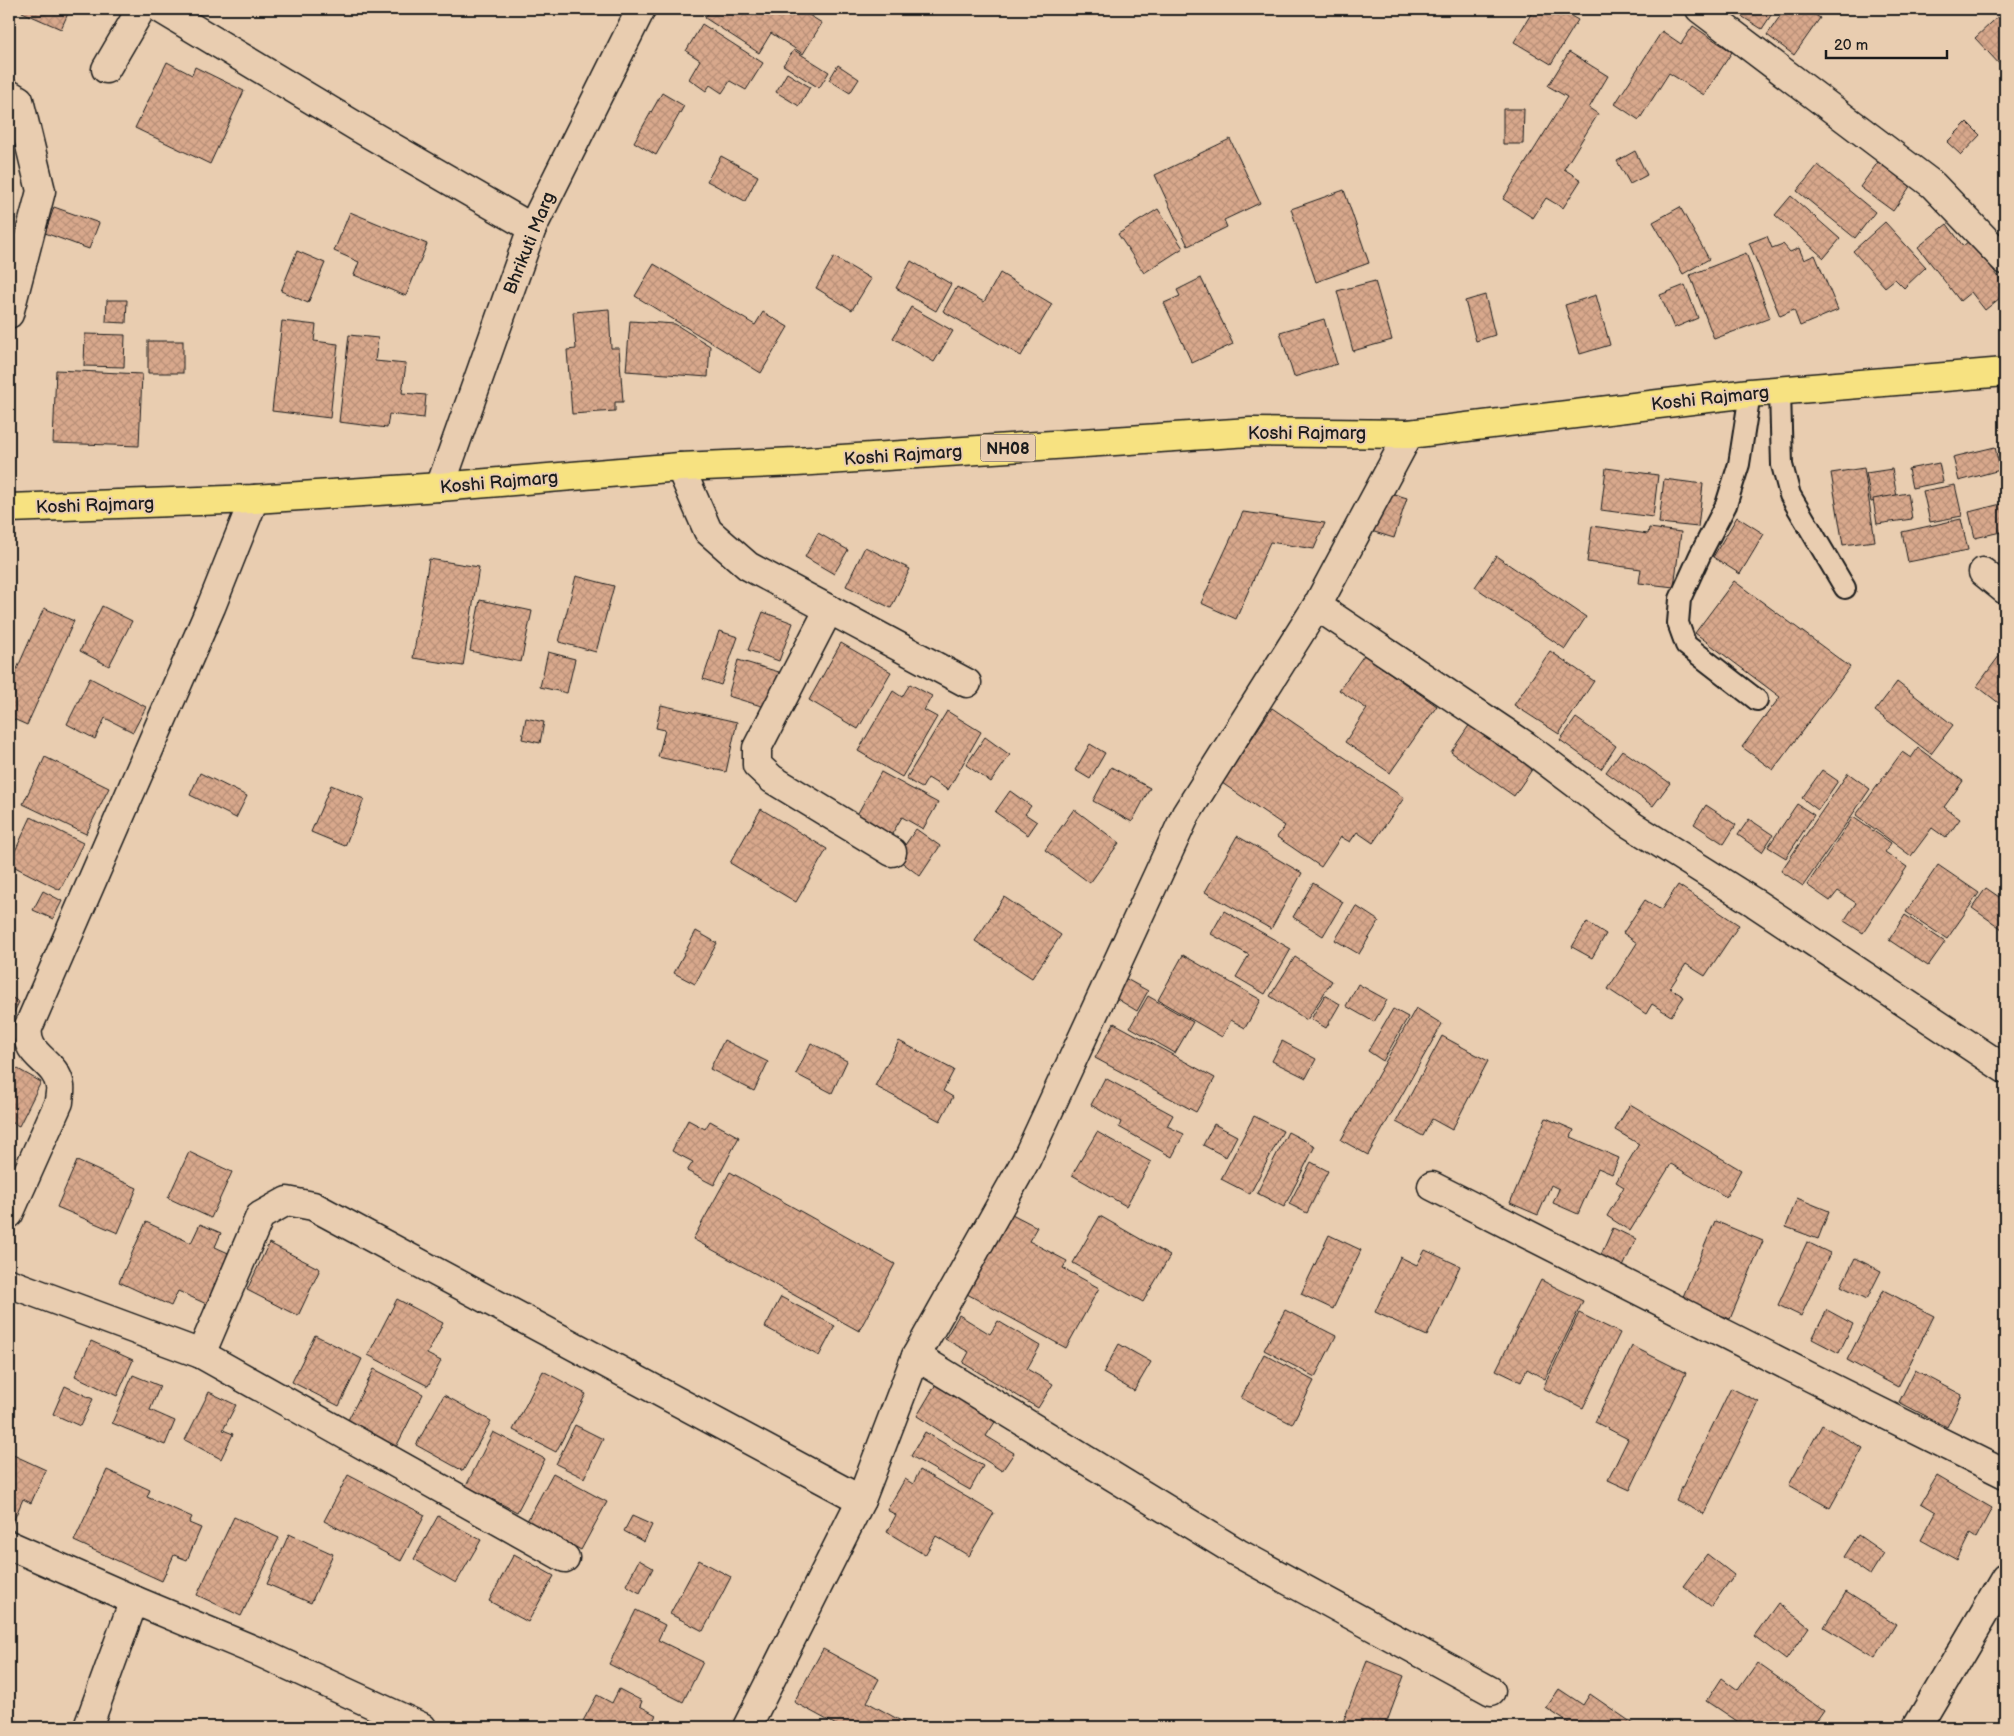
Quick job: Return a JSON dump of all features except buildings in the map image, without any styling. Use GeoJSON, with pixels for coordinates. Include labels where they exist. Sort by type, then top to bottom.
{"type":"FeatureCollection","features":[{"type":"Feature","properties":{"kind":"main road","name":"Koshi Rajmarg"},"geometry":{"type":"LineString","coordinates":[[9,508],[254,500],[680,467],[796,462],[1250,432],[1408,434],[1750,393],[2005,372]]}},
{"type":"Feature","properties":{"kind":"street"},"geometry":{"type":"LineString","coordinates":[[106,69],[141,9]]}},
{"type":"Feature","properties":{"kind":"street"},"geometry":{"type":"LineString","coordinates":[[161,9],[359,128],[532,228]]}},
{"type":"Feature","properties":{"kind":"street","name":"Bhrikuti Marg"},"geometry":{"type":"LineString","coordinates":[[440,487],[532,228],[641,9]]}},
{"type":"Feature","properties":{"kind":"street"},"geometry":{"type":"LineString","coordinates":[[1700,9],[1933,185],[2005,260]]}},
{"type":"Feature","properties":{"kind":"street"},"geometry":{"type":"LineString","coordinates":[[9,94],[19,100],[41,191],[9,314]]}},
{"type":"Feature","properties":{"kind":"street"},"geometry":{"type":"LineString","coordinates":[[747,1727],[861,1500],[916,1356],[1026,1160],[1186,814],[1317,606],[1408,434]]}},
{"type":"Feature","properties":{"kind":"street"},"geometry":{"type":"LineString","coordinates":[[680,467],[708,531],[748,566],[966,683]]}},
{"type":"Feature","properties":{"kind":"street"},"geometry":{"type":"LineString","coordinates":[[9,1214],[59,1102],[60,1084],[50,1066],[31,1048],[27,1037],[28,1028],[208,616],[254,500]]}},
{"type":"Feature","properties":{"kind":"street"},"geometry":{"type":"LineString","coordinates":[[1983,572],[2005,590]]}},
{"type":"Feature","properties":{"kind":"street"},"geometry":{"type":"LineString","coordinates":[[1317,606],[1526,746],[1628,823],[1755,903],[2005,1069]]}},
{"type":"Feature","properties":{"kind":"street"},"geometry":{"type":"LineString","coordinates":[[829,609],[757,748],[757,765],[772,779],[892,852]]}},
{"type":"Feature","properties":{"kind":"street"},"geometry":{"type":"LineString","coordinates":[[1432,1186],[2005,1474]]}},
{"type":"Feature","properties":{"kind":"street"},"geometry":{"type":"LineString","coordinates":[[201,1354],[260,1216],[287,1201],[312,1206],[861,1500]]}},
{"type":"Feature","properties":{"kind":"street"},"geometry":{"type":"LineString","coordinates":[[9,1283],[201,1354],[565,1558]]}},
{"type":"Feature","properties":{"kind":"street"},"geometry":{"type":"LineString","coordinates":[[916,1356],[1238,1552],[1490,1691]]}},
{"type":"Feature","properties":{"kind":"street"},"geometry":{"type":"LineString","coordinates":[[9,1545],[261,1653],[422,1727]]}},
{"type":"Feature","properties":{"kind":"street"},"geometry":{"type":"LineString","coordinates":[[1917,1727],[2005,1578]]}},
{"type":"Feature","properties":{"kind":"street"},"geometry":{"type":"LineString","coordinates":[[88,1727],[134,1600]]}},
{"type":"Feature","properties":{"kind":"lane"},"geometry":{"type":"LineString","coordinates":[[1780,390],[1782,465],[1790,495],[1845,588]]}},
{"type":"Feature","properties":{"kind":"lane"},"geometry":{"type":"LineString","coordinates":[[1750,393],[1739,464],[1726,506],[1700,555],[1680,599],[1678,623],[1686,645],[1757,700]]}}]}
